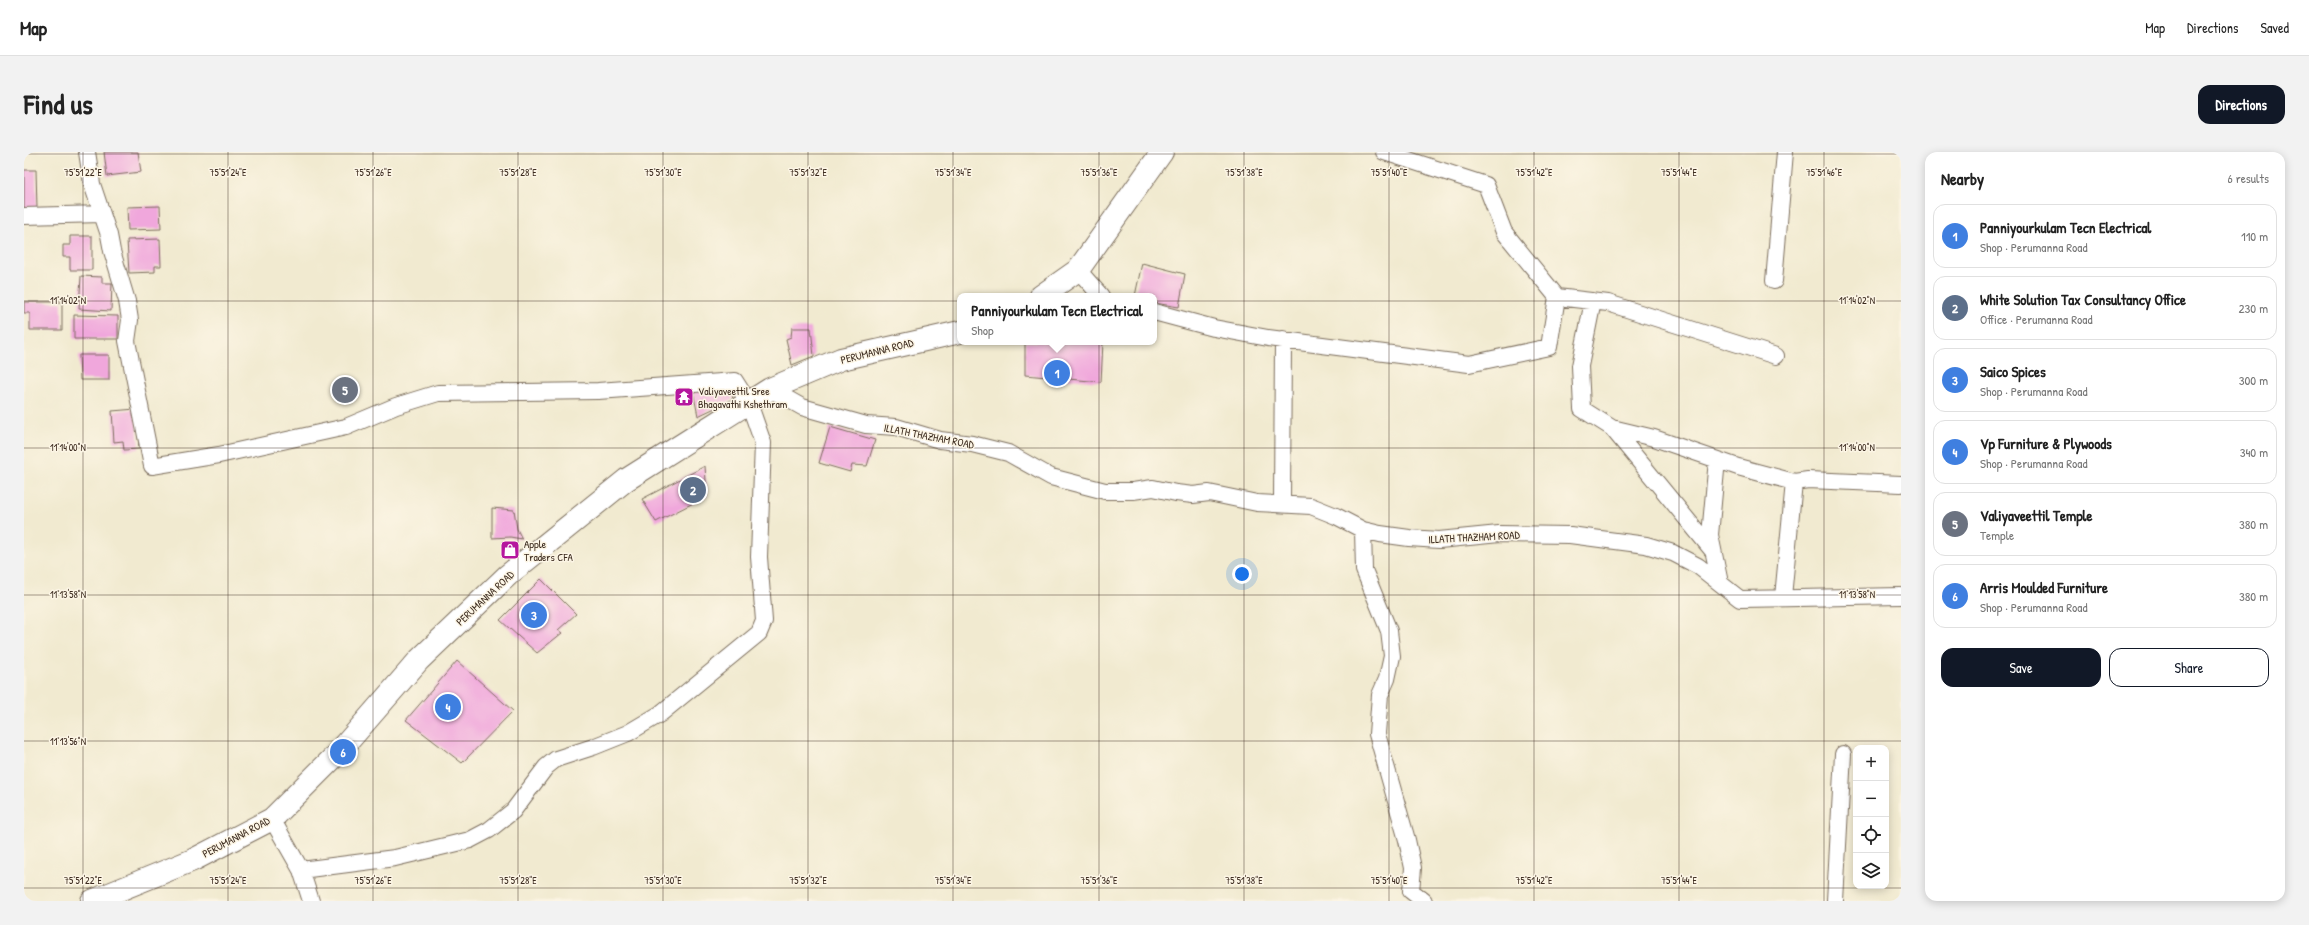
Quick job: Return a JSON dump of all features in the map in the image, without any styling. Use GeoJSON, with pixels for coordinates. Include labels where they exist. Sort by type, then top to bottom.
{"type":"FeatureCollection","features":[{"type":"Feature","properties":{"kind":"main road"},"geometry":{"type":"LineString","coordinates":[[1045,293],[1078,270],[1162,152]]}},
{"type":"Feature","properties":{"kind":"main road","name":"PERUMANNA ROAD"},"geometry":{"type":"LineString","coordinates":[[92,901],[193,860],[272,818],[339,752],[419,660],[508,575],[626,480],[770,389],[841,359],[957,333]]}},
{"type":"Feature","properties":{"kind":"street"},"geometry":{"type":"LineString","coordinates":[[87,152],[92,184],[109,235],[112,251],[127,301],[130,320],[128,341],[152,466],[219,455],[346,427],[396,406],[438,393],[598,391],[735,382],[749,403],[763,443],[764,453],[759,557],[764,621],[759,633],[660,714],[628,733],[593,747],[556,759],[546,767],[513,811],[489,830],[470,840],[395,858],[301,870]]}},
{"type":"Feature","properties":{"kind":"street"},"geometry":{"type":"LineString","coordinates":[[1384,152],[1486,185],[1504,232],[1557,297],[1608,303],[1776,356]]}},
{"type":"Feature","properties":{"kind":"street"},"geometry":{"type":"LineString","coordinates":[[1774,281],[1785,152]]}},
{"type":"Feature","properties":{"kind":"street"},"geometry":{"type":"LineString","coordinates":[[24,216],[102,214]]}},
{"type":"Feature","properties":{"kind":"street"},"geometry":{"type":"LineString","coordinates":[[1078,270],[1098,293]]}},
{"type":"Feature","properties":{"kind":"street"},"geometry":{"type":"LineString","coordinates":[[1157,313],[1214,328],[1283,339],[1469,364],[1548,347],[1557,297]]}},
{"type":"Feature","properties":{"kind":"street"},"geometry":{"type":"LineString","coordinates":[[1593,301],[1580,366],[1582,409],[1612,428],[1713,551]]}},
{"type":"Feature","properties":{"kind":"street"},"geometry":{"type":"LineString","coordinates":[[1282,503],[1283,339]]}},
{"type":"Feature","properties":{"kind":"street","name":"ILLATH THAZHAM ROAD"},"geometry":{"type":"LineString","coordinates":[[770,389],[802,407],[866,425],[896,427],[940,440],[972,444],[1008,453],[1037,471],[1083,487],[1105,491],[1133,491],[1153,488],[1193,495],[1209,493],[1256,503],[1282,503],[1311,506],[1336,516],[1363,530],[1380,534],[1439,540],[1520,534],[1570,535],[1646,545],[1673,553],[1698,566],[1740,599],[1901,596]]}},
{"type":"Feature","properties":{"kind":"street"},"geometry":{"type":"LineString","coordinates":[[1612,428],[1654,438],[1717,460],[1794,482],[1808,480],[1901,484]]}},
{"type":"Feature","properties":{"kind":"street"},"geometry":{"type":"LineString","coordinates":[[1717,460],[1710,535],[1720,582]]}},
{"type":"Feature","properties":{"kind":"street"},"geometry":{"type":"LineString","coordinates":[[1783,597],[1794,482]]}},
{"type":"Feature","properties":{"kind":"street"},"geometry":{"type":"LineString","coordinates":[[1363,530],[1364,570],[1389,631],[1392,656],[1387,679],[1380,695],[1377,734],[1386,772],[1407,840],[1413,868],[1411,891],[1424,901]]}},
{"type":"Feature","properties":{"kind":"street"},"geometry":{"type":"LineString","coordinates":[[1835,901],[1843,754]]}},
{"type":"Feature","properties":{"kind":"street"},"geometry":{"type":"LineString","coordinates":[[272,818],[301,870],[311,901]]}},
{"type":"Feature","properties":{"kind":"building"},"geometry":{"type":"Polygon","coordinates":[[[104,152],[138,152],[141,172],[107,176],[104,152]]]}},
{"type":"Feature","properties":{"kind":"building"},"geometry":{"type":"Polygon","coordinates":[[[24,170],[36,170],[37,208],[24,208],[24,170]]]}},
{"type":"Feature","properties":{"kind":"building"},"geometry":{"type":"Polygon","coordinates":[[[160,206],[161,229],[128,230],[127,207],[160,206]]]}},
{"type":"Feature","properties":{"kind":"building"},"geometry":{"type":"Polygon","coordinates":[[[70,236],[92,236],[92,270],[70,270],[70,257],[63,257],[63,245],[70,245],[70,236]]]}},
{"type":"Feature","properties":{"kind":"building"},"geometry":{"type":"Polygon","coordinates":[[[160,239],[161,266],[155,266],[155,272],[129,273],[127,240],[160,239]]]}},
{"type":"Feature","properties":{"kind":"building"},"geometry":{"type":"Polygon","coordinates":[[[1142,263],[1185,274],[1179,307],[1157,303],[1157,293],[1136,293],[1142,263]]]}},
{"type":"Feature","properties":{"kind":"building"},"geometry":{"type":"Polygon","coordinates":[[[81,276],[102,277],[102,283],[112,283],[111,311],[79,309],[81,276]]]}},
{"type":"Feature","properties":{"kind":"building"},"geometry":{"type":"Polygon","coordinates":[[[24,302],[62,302],[62,330],[30,330],[30,313],[24,313],[24,302]]]}},
{"type":"Feature","properties":{"kind":"building"},"geometry":{"type":"Polygon","coordinates":[[[74,315],[118,316],[118,339],[74,339],[74,315]]]}},
{"type":"Feature","properties":{"kind":"building"},"geometry":{"type":"Polygon","coordinates":[[[792,328],[811,328],[814,356],[792,365],[786,339],[791,337],[792,328]]]}},
{"type":"Feature","properties":{"kind":"building"},"geometry":{"type":"Polygon","coordinates":[[[1025,345],[1103,345],[1101,382],[1025,375],[1025,345]]]}},
{"type":"Feature","properties":{"kind":"building"},"geometry":{"type":"Polygon","coordinates":[[[79,355],[109,355],[109,380],[80,380],[79,355]]]}},
{"type":"Feature","properties":{"kind":"building"},"geometry":{"type":"Polygon","coordinates":[[[692,386],[735,387],[732,400],[698,416],[692,386]]]}},
{"type":"Feature","properties":{"kind":"building"},"geometry":{"type":"Polygon","coordinates":[[[136,409],[139,449],[124,450],[123,441],[114,442],[112,411],[136,409]]]}},
{"type":"Feature","properties":{"kind":"building"},"geometry":{"type":"Polygon","coordinates":[[[830,427],[875,440],[867,466],[852,465],[850,472],[819,463],[830,427]]]}},
{"type":"Feature","properties":{"kind":"building"},"geometry":{"type":"Polygon","coordinates":[[[705,466],[707,496],[656,522],[642,499],[705,466]]]}},
{"type":"Feature","properties":{"kind":"building"},"geometry":{"type":"Polygon","coordinates":[[[492,508],[514,510],[517,529],[522,539],[510,537],[492,538],[492,508]]]}},
{"type":"Feature","properties":{"kind":"building"},"geometry":{"type":"Polygon","coordinates":[[[541,579],[576,614],[558,630],[562,633],[537,653],[500,620],[541,579]]]}},
{"type":"Feature","properties":{"kind":"building"},"geometry":{"type":"Polygon","coordinates":[[[457,661],[513,711],[462,763],[406,720],[457,661]]]}},
{"type":"Feature","properties":{"kind":"place","name":"Panniyourkulam Tecn Electrical"},"geometry":{"type":"Point","coordinates":[1057,373]}},
{"type":"Feature","properties":{"kind":"place","name":"Valiyaveettil Temple"},"geometry":{"type":"Point","coordinates":[345,390]}},
{"type":"Feature","properties":{"kind":"place","name":"Valiyaveettil Sree Bhagavathi Kshethram"},"geometry":{"type":"Point","coordinates":[684,397]}},
{"type":"Feature","properties":{"kind":"place","name":"White Solution Tax Consultancy Office"},"geometry":{"type":"Point","coordinates":[693,490]}},
{"type":"Feature","properties":{"kind":"place","name":"Apple Traders CFA"},"geometry":{"type":"Point","coordinates":[510,550]}},
{"type":"Feature","properties":{"kind":"place","name":"Saico Spices"},"geometry":{"type":"Point","coordinates":[534,615]}},
{"type":"Feature","properties":{"kind":"place","name":"Vp Furniture & Plywoods"},"geometry":{"type":"Point","coordinates":[448,707]}},
{"type":"Feature","properties":{"kind":"place","name":"Arris Moulded Furniture"},"geometry":{"type":"Point","coordinates":[343,752]}}]}
